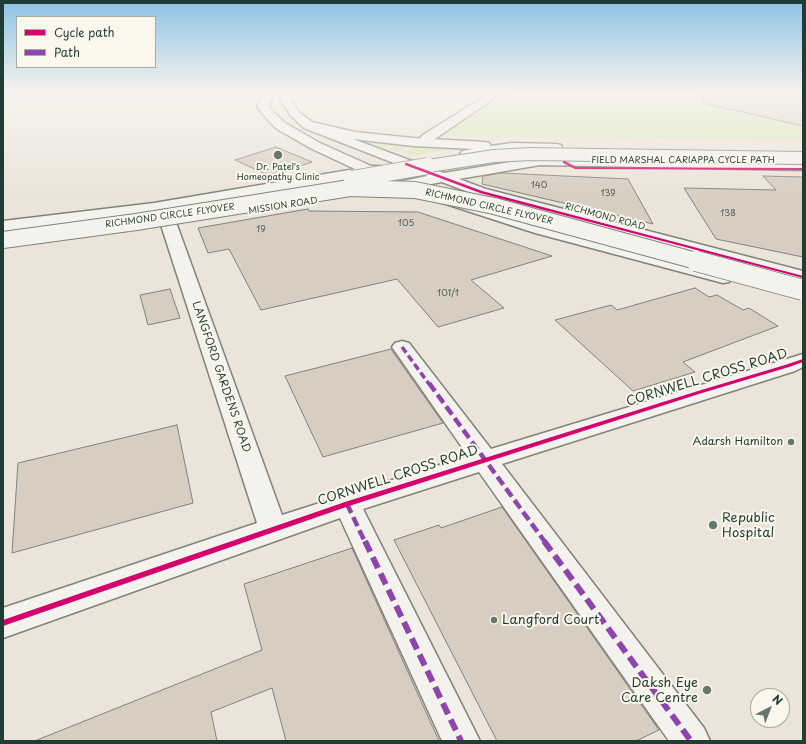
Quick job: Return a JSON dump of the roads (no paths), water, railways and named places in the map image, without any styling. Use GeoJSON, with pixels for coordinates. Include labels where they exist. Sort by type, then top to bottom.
{"type":"FeatureCollection","features":[{"type":"Feature","properties":{"kind":"main road"},"geometry":{"type":"LineString","coordinates":[[284,128],[316,146],[370,171],[449,200],[541,230],[803,300]]}},
{"type":"Feature","properties":{"kind":"main road","name":"RICHMOND ROAD"},"geometry":{"type":"LineString","coordinates":[[315,128],[481,192],[803,277]]}},
{"type":"Feature","properties":{"kind":"main road"},"geometry":{"type":"LineString","coordinates":[[320,128],[355,136],[422,142],[512,147],[803,153]]}},
{"type":"Feature","properties":{"kind":"main road"},"geometry":{"type":"LineString","coordinates":[[422,142],[444,128]]}},
{"type":"Feature","properties":{"kind":"main road","name":"MISSION ROAD"},"geometry":{"type":"LineString","coordinates":[[3,226],[154,208],[512,147]]}},
{"type":"Feature","properties":{"kind":"main road","name":"RICHMOND CIRCLE FLYOVER"},"geometry":{"type":"LineString","coordinates":[[3,232],[143,213],[494,156],[576,154],[803,158]]}},
{"type":"Feature","properties":{"kind":"main road","name":"MISSION ROAD"},"geometry":{"type":"LineString","coordinates":[[3,244],[169,225],[305,201],[362,194],[493,168],[540,161],[803,166]]}},
{"type":"Feature","properties":{"kind":"main road"},"geometry":{"type":"LineString","coordinates":[[481,192],[482,180],[486,173],[493,168]]}},
{"type":"Feature","properties":{"kind":"main road","name":"RICHMOND CIRCLE FLYOVER"},"geometry":{"type":"LineString","coordinates":[[3,240],[136,222],[350,188],[415,190],[494,206],[803,290]]}},
{"type":"Feature","properties":{"kind":"main road","name":"LANGFORD GARDENS ROAD"},"geometry":{"type":"LineString","coordinates":[[169,225],[273,530]]}},
{"type":"Feature","properties":{"kind":"main road"},"geometry":{"type":"LineString","coordinates":[[402,347],[691,741]]}},
{"type":"Feature","properties":{"kind":"main road","name":"CORNWELL CROSS ROAD"},"geometry":{"type":"LineString","coordinates":[[3,623],[347,504],[803,360]]}},
{"type":"Feature","properties":{"kind":"main road"},"geometry":{"type":"LineString","coordinates":[[347,504],[462,741]]}},
{"type":"Feature","properties":{"kind":"place","name":"Dr. Patel's Homeopathy Clinic"},"geometry":{"type":"Point","coordinates":[278,155]}},
{"type":"Feature","properties":{"kind":"place","name":"Adarsh Hamilton"},"geometry":{"type":"Point","coordinates":[791,442]}},
{"type":"Feature","properties":{"kind":"place","name":"Republic Hospital"},"geometry":{"type":"Point","coordinates":[713,525]}},
{"type":"Feature","properties":{"kind":"place","name":"Langford Court"},"geometry":{"type":"Point","coordinates":[494,620]}},
{"type":"Feature","properties":{"kind":"place","name":"Daksh Eye Care Centre"},"geometry":{"type":"Point","coordinates":[707,690]}}]}
